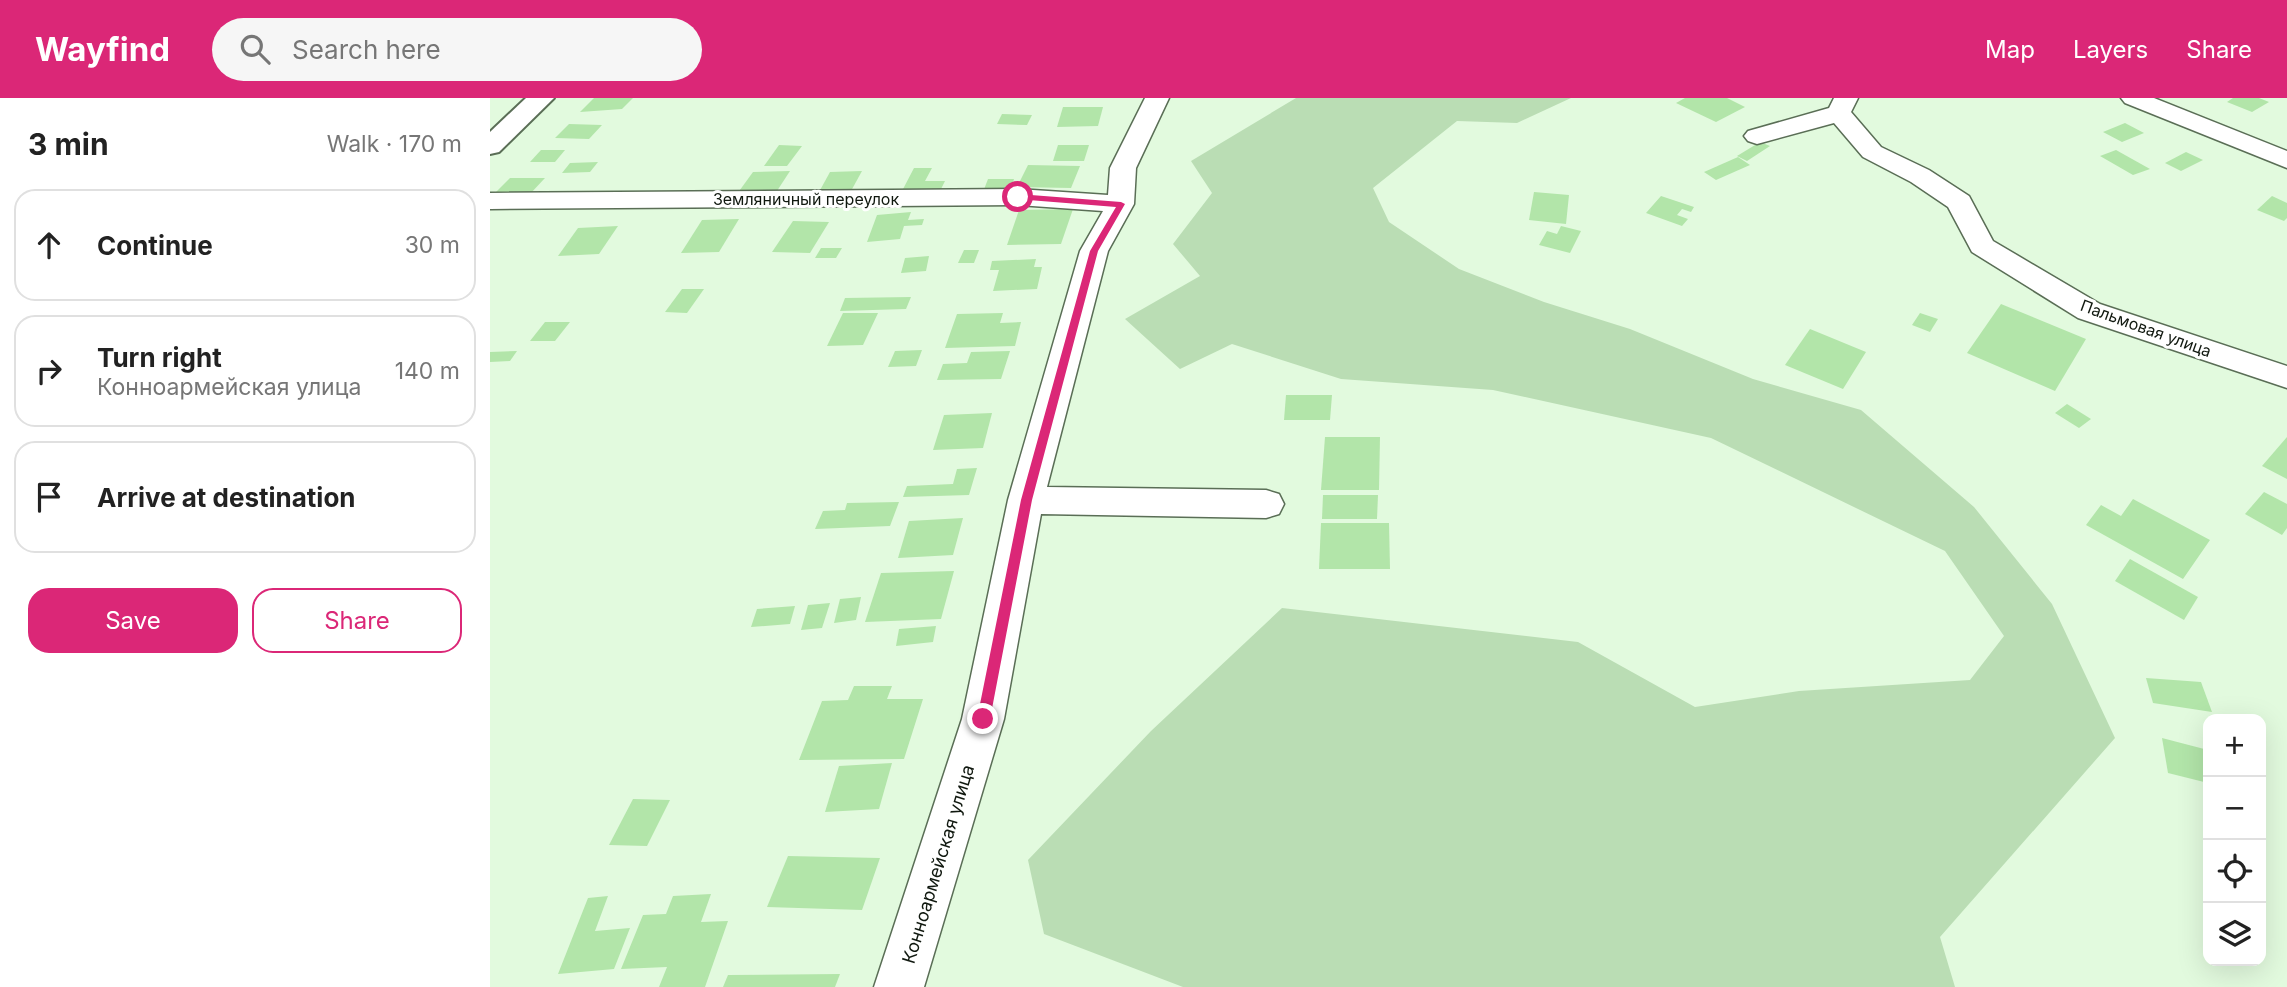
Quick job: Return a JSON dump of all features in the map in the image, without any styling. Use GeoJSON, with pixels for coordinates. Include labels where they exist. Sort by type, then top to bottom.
{"type":"FeatureCollection","features":[{"type":"Feature","properties":{"kind":"street"},"geometry":{"type":"LineString","coordinates":[[490,146],[541,98]]}},
{"type":"Feature","properties":{"kind":"street","name":"Конноармейская улица"},"geometry":{"type":"LineString","coordinates":[[899,987],[983,719],[1026,500],[1094,251],[1121,204],[1123,168],[1157,98]]}},
{"type":"Feature","properties":{"kind":"street"},"geometry":{"type":"LineString","coordinates":[[2133,98],[2282,152]]}},
{"type":"Feature","properties":{"kind":"street"},"geometry":{"type":"LineString","coordinates":[[1757,136],[1803,125],[1842,105]]}},
{"type":"Feature","properties":{"kind":"street","name":"Пальмовая улица"},"geometry":{"type":"LineString","coordinates":[[1842,105],[1872,152],[1920,176],[1959,202],[1982,246],[2089,311],[2287,377]]}},
{"type":"Feature","properties":{"kind":"street","name":"Земляничный переулок"},"geometry":{"type":"LineString","coordinates":[[490,201],[1018,197],[1121,204]]}},
{"type":"Feature","properties":{"kind":"street"},"geometry":{"type":"LineString","coordinates":[[1026,500],[1266,504]]}},
{"type":"Feature","properties":{"kind":"green space"},"geometry":{"type":"Polygon","coordinates":[[[1296,98],[1571,98],[1517,123],[1457,121],[1373,188],[1389,222],[1459,269],[1544,302],[1630,329],[1753,379],[1861,410],[1974,507],[2052,604],[2115,738],[1940,937],[1955,987],[1183,987],[1044,934],[1028,860],[1151,731],[1282,608],[1578,642],[1695,707],[1799,691],[1970,680],[2004,636],[1945,551],[1711,438],[1493,390],[1341,379],[1232,344],[1180,369],[1125,319],[1200,276],[1173,244],[1212,193],[1191,161],[1296,98]]]}},
{"type":"Feature","properties":{"kind":"building"},"geometry":{"type":"Polygon","coordinates":[[[594,98],[633,98],[622,109],[580,112],[594,98]]]}},
{"type":"Feature","properties":{"kind":"building"},"geometry":{"type":"Polygon","coordinates":[[[1685,98],[1727,98],[1745,107],[1716,122],[1676,103],[1685,98]]]}},
{"type":"Feature","properties":{"kind":"building"},"geometry":{"type":"Polygon","coordinates":[[[2233,98],[2259,98],[2269,102],[2252,112],[2227,102],[2233,98]]]}},
{"type":"Feature","properties":{"kind":"building"},"geometry":{"type":"Polygon","coordinates":[[[1063,107],[1103,107],[1098,126],[1057,127],[1063,107]]]}},
{"type":"Feature","properties":{"kind":"building"},"geometry":{"type":"Polygon","coordinates":[[[1002,114],[1032,115],[1027,125],[997,124],[1002,114]]]}},
{"type":"Feature","properties":{"kind":"building"},"geometry":{"type":"Polygon","coordinates":[[[2125,123],[2144,133],[2122,142],[2103,132],[2125,123]]]}},
{"type":"Feature","properties":{"kind":"building"},"geometry":{"type":"Polygon","coordinates":[[[569,124],[602,125],[589,139],[555,138],[569,124]]]}},
{"type":"Feature","properties":{"kind":"building"},"geometry":{"type":"Polygon","coordinates":[[[1760,142],[1770,146],[1747,161],[1737,156],[1760,142]]]}},
{"type":"Feature","properties":{"kind":"building"},"geometry":{"type":"Polygon","coordinates":[[[779,145],[802,146],[787,166],[764,166],[779,145]]]}},
{"type":"Feature","properties":{"kind":"building"},"geometry":{"type":"Polygon","coordinates":[[[1058,145],[1089,145],[1084,161],[1053,161],[1058,145]]]}},
{"type":"Feature","properties":{"kind":"building"},"geometry":{"type":"Polygon","coordinates":[[[541,150],[565,150],[555,162],[530,162],[541,150]]]}},
{"type":"Feature","properties":{"kind":"building"},"geometry":{"type":"Polygon","coordinates":[[[2116,150],[2150,169],[2133,175],[2100,156],[2116,150]]]}},
{"type":"Feature","properties":{"kind":"building"},"geometry":{"type":"Polygon","coordinates":[[[2186,152],[2203,160],[2181,171],[2165,163],[2186,152]]]}},
{"type":"Feature","properties":{"kind":"building"},"geometry":{"type":"Polygon","coordinates":[[[1738,157],[1750,165],[1716,180],[1704,172],[1738,157]]]}},
{"type":"Feature","properties":{"kind":"building"},"geometry":{"type":"Polygon","coordinates":[[[598,162],[590,172],[562,173],[570,163],[598,162]]]}},
{"type":"Feature","properties":{"kind":"building"},"geometry":{"type":"Polygon","coordinates":[[[1028,165],[1080,166],[1071,188],[1017,187],[1028,165]]]}},
{"type":"Feature","properties":{"kind":"building"},"geometry":{"type":"Polygon","coordinates":[[[914,168],[932,168],[925,181],[945,181],[940,191],[902,191],[914,168]]]}},
{"type":"Feature","properties":{"kind":"building"},"geometry":{"type":"Polygon","coordinates":[[[790,171],[775,194],[737,194],[753,172],[790,171]]]}},
{"type":"Feature","properties":{"kind":"building"},"geometry":{"type":"Polygon","coordinates":[[[862,171],[851,191],[819,192],[830,172],[862,171]]]}},
{"type":"Feature","properties":{"kind":"building"},"geometry":{"type":"Polygon","coordinates":[[[510,178],[545,178],[530,194],[494,194],[510,178]]]}},
{"type":"Feature","properties":{"kind":"building"},"geometry":{"type":"Polygon","coordinates":[[[988,179],[1014,179],[1010,192],[983,192],[988,179]]]}},
{"type":"Feature","properties":{"kind":"building"},"geometry":{"type":"Polygon","coordinates":[[[1534,192],[1569,195],[1566,224],[1529,220],[1534,192]]]}},
{"type":"Feature","properties":{"kind":"building"},"geometry":{"type":"Polygon","coordinates":[[[1661,196],[1694,207],[1691,212],[1682,209],[1677,215],[1688,219],[1682,226],[1646,213],[1661,196]]]}},
{"type":"Feature","properties":{"kind":"building"},"geometry":{"type":"Polygon","coordinates":[[[2272,196],[2287,203],[2287,218],[2284,221],[2257,210],[2272,196]]]}},
{"type":"Feature","properties":{"kind":"building"},"geometry":{"type":"Polygon","coordinates":[[[1073,209],[1061,244],[1007,245],[1019,210],[1073,209]]]}},
{"type":"Feature","properties":{"kind":"building"},"geometry":{"type":"Polygon","coordinates":[[[911,212],[908,220],[924,219],[922,225],[904,226],[900,239],[867,242],[877,215],[911,212]]]}},
{"type":"Feature","properties":{"kind":"building"},"geometry":{"type":"Polygon","coordinates":[[[739,219],[719,252],[681,253],[702,220],[739,219]]]}},
{"type":"Feature","properties":{"kind":"building"},"geometry":{"type":"Polygon","coordinates":[[[793,221],[829,222],[810,253],[772,252],[793,221]]]}},
{"type":"Feature","properties":{"kind":"building"},"geometry":{"type":"Polygon","coordinates":[[[618,226],[599,254],[558,256],[578,228],[618,226]]]}},
{"type":"Feature","properties":{"kind":"building"},"geometry":{"type":"Polygon","coordinates":[[[1561,226],[1581,231],[1570,253],[1539,245],[1547,231],[1557,234],[1561,226]]]}},
{"type":"Feature","properties":{"kind":"building"},"geometry":{"type":"Polygon","coordinates":[[[821,248],[842,248],[836,258],[815,258],[821,248]]]}},
{"type":"Feature","properties":{"kind":"building"},"geometry":{"type":"Polygon","coordinates":[[[964,250],[979,250],[974,263],[958,263],[964,250]]]}},
{"type":"Feature","properties":{"kind":"building"},"geometry":{"type":"Polygon","coordinates":[[[929,256],[926,271],[901,273],[905,258],[929,256]]]}},
{"type":"Feature","properties":{"kind":"building"},"geometry":{"type":"Polygon","coordinates":[[[1036,259],[1034,267],[1042,267],[1037,289],[993,291],[999,270],[990,270],[992,261],[1036,259]]]}},
{"type":"Feature","properties":{"kind":"building"},"geometry":{"type":"Polygon","coordinates":[[[682,289],[704,289],[687,313],[665,312],[682,289]]]}},
{"type":"Feature","properties":{"kind":"building"},"geometry":{"type":"Polygon","coordinates":[[[911,297],[906,309],[840,311],[845,298],[911,297]]]}},
{"type":"Feature","properties":{"kind":"building"},"geometry":{"type":"Polygon","coordinates":[[[2001,304],[2086,339],[2055,391],[1967,353],[2001,304]]]}},
{"type":"Feature","properties":{"kind":"building"},"geometry":{"type":"Polygon","coordinates":[[[843,313],[878,313],[863,345],[827,346],[843,313]]]}},
{"type":"Feature","properties":{"kind":"building"},"geometry":{"type":"Polygon","coordinates":[[[1003,313],[1000,323],[1021,322],[1015,346],[945,348],[957,314],[1003,313]]]}},
{"type":"Feature","properties":{"kind":"building"},"geometry":{"type":"Polygon","coordinates":[[[1920,313],[1938,319],[1930,332],[1912,325],[1920,313]]]}},
{"type":"Feature","properties":{"kind":"building"},"geometry":{"type":"Polygon","coordinates":[[[545,322],[570,322],[555,341],[530,341],[545,322]]]}},
{"type":"Feature","properties":{"kind":"building"},"geometry":{"type":"Polygon","coordinates":[[[1810,329],[1866,352],[1843,389],[1785,365],[1810,329]]]}},
{"type":"Feature","properties":{"kind":"building"},"geometry":{"type":"Polygon","coordinates":[[[922,350],[916,366],[888,367],[895,351],[922,350]]]}},
{"type":"Feature","properties":{"kind":"building"},"geometry":{"type":"Polygon","coordinates":[[[517,351],[510,361],[490,362],[490,352],[517,351]]]}},
{"type":"Feature","properties":{"kind":"building"},"geometry":{"type":"Polygon","coordinates":[[[1010,351],[1001,379],[937,380],[943,364],[967,363],[971,352],[1010,351]]]}},
{"type":"Feature","properties":{"kind":"building"},"geometry":{"type":"Polygon","coordinates":[[[1286,395],[1332,395],[1330,420],[1284,420],[1286,395]]]}},
{"type":"Feature","properties":{"kind":"building"},"geometry":{"type":"Polygon","coordinates":[[[2067,404],[2091,419],[2079,428],[2055,413],[2067,404]]]}},
{"type":"Feature","properties":{"kind":"building"},"geometry":{"type":"Polygon","coordinates":[[[992,413],[983,448],[933,450],[944,415],[992,413]]]}},
{"type":"Feature","properties":{"kind":"building"},"geometry":{"type":"Polygon","coordinates":[[[1325,437],[1380,437],[1379,490],[1321,490],[1325,437]]]}},
{"type":"Feature","properties":{"kind":"building"},"geometry":{"type":"Polygon","coordinates":[[[2287,437],[2287,479],[2262,466],[2287,437]]]}},
{"type":"Feature","properties":{"kind":"building"},"geometry":{"type":"Polygon","coordinates":[[[977,468],[969,495],[903,497],[907,486],[953,484],[957,469],[977,468]]]}},
{"type":"Feature","properties":{"kind":"building"},"geometry":{"type":"Polygon","coordinates":[[[2264,492],[2287,504],[2287,528],[2282,535],[2245,514],[2264,492]]]}},
{"type":"Feature","properties":{"kind":"building"},"geometry":{"type":"Polygon","coordinates":[[[1323,495],[1378,495],[1377,519],[1322,519],[1323,495]]]}},
{"type":"Feature","properties":{"kind":"building"},"geometry":{"type":"Polygon","coordinates":[[[2133,499],[2210,540],[2183,579],[2086,525],[2101,505],[2121,516],[2133,499]]]}},
{"type":"Feature","properties":{"kind":"building"},"geometry":{"type":"Polygon","coordinates":[[[899,502],[890,526],[815,529],[823,511],[845,510],[847,503],[899,502]]]}},
{"type":"Feature","properties":{"kind":"building"},"geometry":{"type":"Polygon","coordinates":[[[963,518],[953,555],[898,558],[909,521],[963,518]]]}},
{"type":"Feature","properties":{"kind":"building"},"geometry":{"type":"Polygon","coordinates":[[[1321,523],[1389,523],[1390,569],[1319,569],[1321,523]]]}},
{"type":"Feature","properties":{"kind":"building"},"geometry":{"type":"Polygon","coordinates":[[[2130,559],[2198,597],[2184,620],[2115,581],[2130,559]]]}},
{"type":"Feature","properties":{"kind":"building"},"geometry":{"type":"Polygon","coordinates":[[[954,571],[941,619],[865,622],[881,573],[954,571]]]}},
{"type":"Feature","properties":{"kind":"building"},"geometry":{"type":"Polygon","coordinates":[[[861,597],[856,620],[834,623],[840,599],[861,597]]]}},
{"type":"Feature","properties":{"kind":"building"},"geometry":{"type":"Polygon","coordinates":[[[830,603],[822,628],[801,630],[808,605],[830,603]]]}},
{"type":"Feature","properties":{"kind":"building"},"geometry":{"type":"Polygon","coordinates":[[[795,606],[790,624],[751,627],[757,609],[795,606]]]}},
{"type":"Feature","properties":{"kind":"building"},"geometry":{"type":"Polygon","coordinates":[[[936,626],[933,642],[896,646],[899,629],[936,626]]]}},
{"type":"Feature","properties":{"kind":"building"},"geometry":{"type":"Polygon","coordinates":[[[2146,678],[2201,682],[2212,712],[2153,703],[2146,678]]]}},
{"type":"Feature","properties":{"kind":"building"},"geometry":{"type":"Polygon","coordinates":[[[854,686],[892,686],[887,699],[923,699],[904,759],[799,760],[822,701],[848,700],[854,686]]]}},
{"type":"Feature","properties":{"kind":"building"},"geometry":{"type":"Polygon","coordinates":[[[2162,738],[2203,749],[2203,782],[2168,773],[2162,738]]]}},
{"type":"Feature","properties":{"kind":"building"},"geometry":{"type":"Polygon","coordinates":[[[892,763],[879,809],[825,812],[839,766],[892,763]]]}},
{"type":"Feature","properties":{"kind":"building"},"geometry":{"type":"Polygon","coordinates":[[[633,799],[670,800],[647,846],[609,845],[633,799]]]}},
{"type":"Feature","properties":{"kind":"building"},"geometry":{"type":"Polygon","coordinates":[[[788,856],[880,858],[862,910],[767,907],[788,856]]]}},
{"type":"Feature","properties":{"kind":"building"},"geometry":{"type":"Polygon","coordinates":[[[711,894],[701,922],[728,921],[705,987],[659,987],[667,967],[621,969],[643,915],[666,914],[673,896],[711,894]]]}},
{"type":"Feature","properties":{"kind":"building"},"geometry":{"type":"Polygon","coordinates":[[[608,896],[595,931],[630,928],[614,969],[558,974],[588,898],[608,896]]]}},
{"type":"Feature","properties":{"kind":"building"},"geometry":{"type":"Polygon","coordinates":[[[840,974],[835,987],[723,987],[728,975],[840,974]]]}},
{"type":"Feature","properties":{"kind":"route"},"geometry":{"type":"LineString","coordinates":[[983,719],[1026,500],[1094,251],[1121,204],[1018,197]]}}]}
